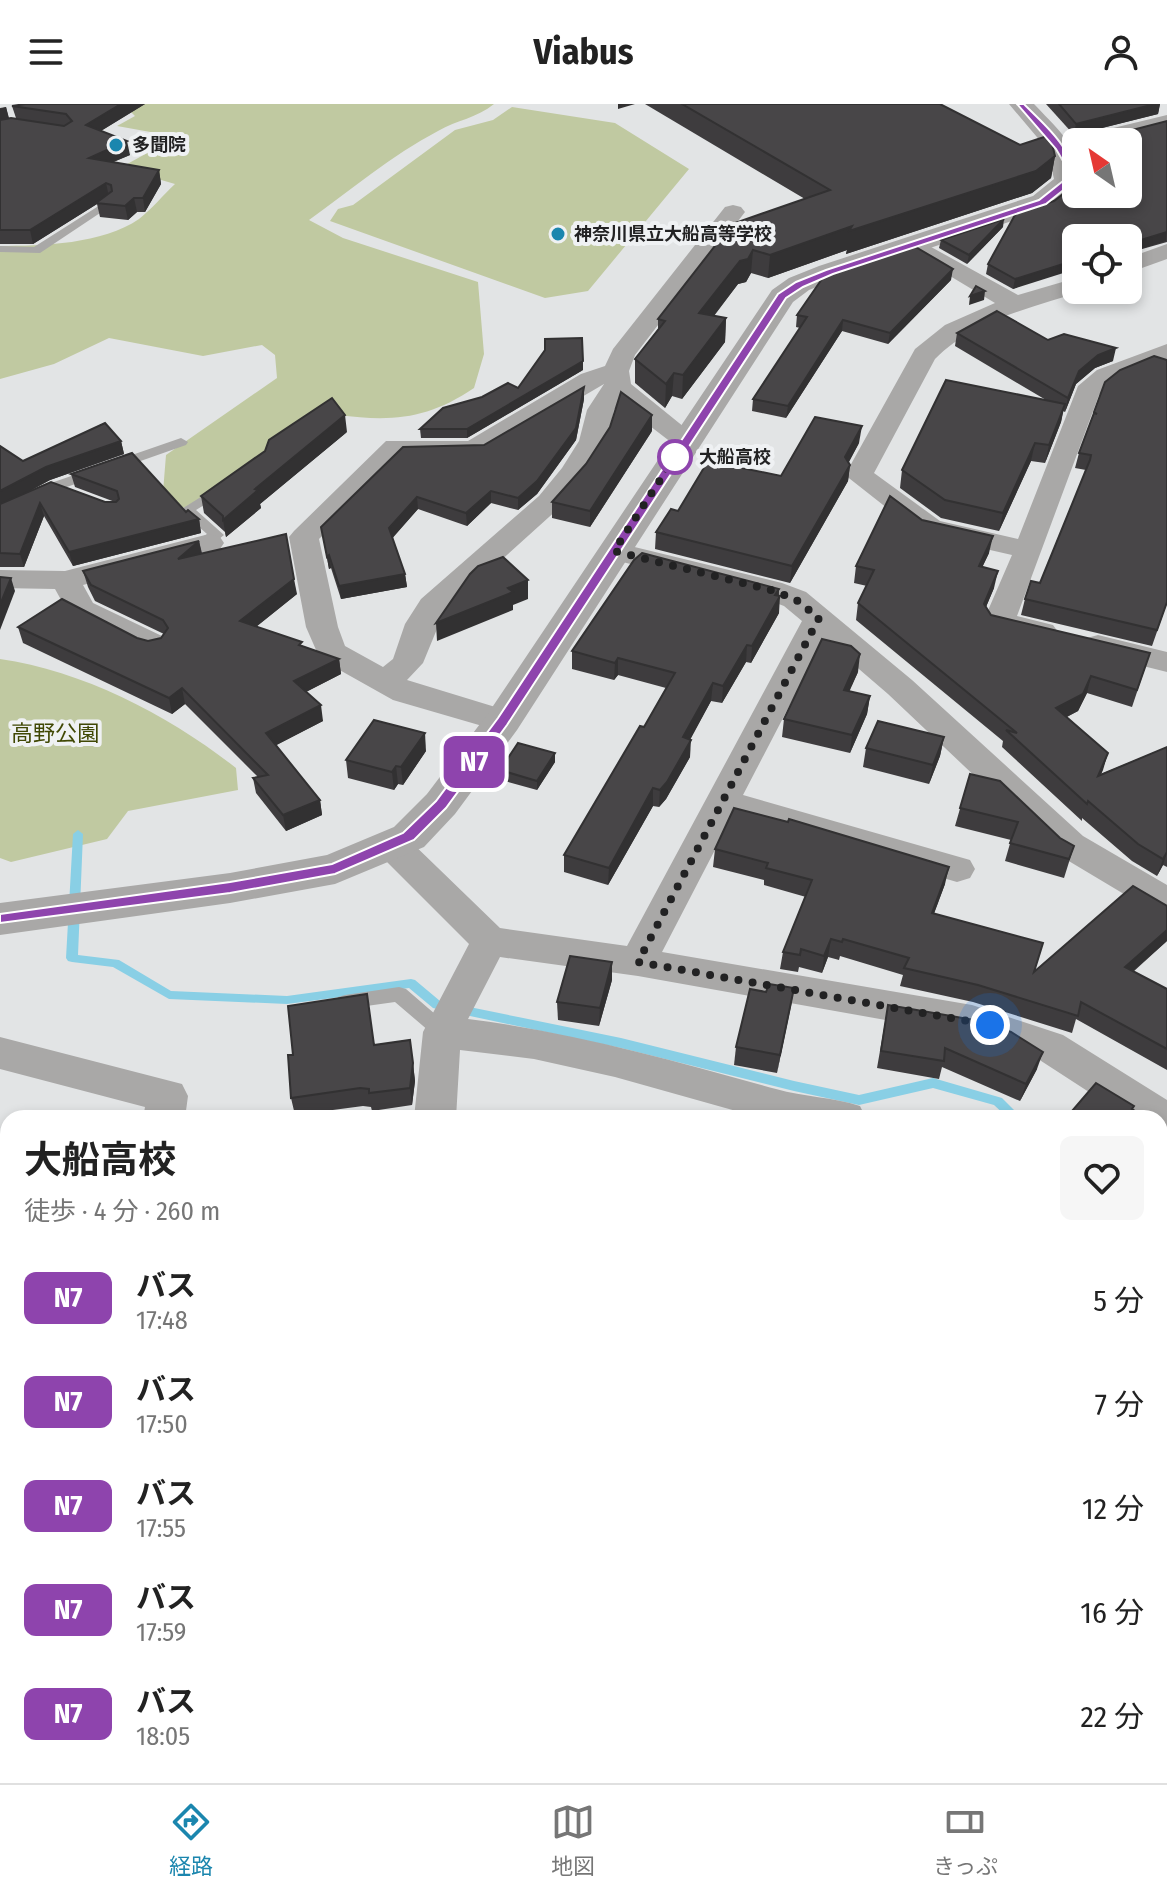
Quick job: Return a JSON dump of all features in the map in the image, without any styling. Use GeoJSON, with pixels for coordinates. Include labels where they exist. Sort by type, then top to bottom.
{"type":"FeatureCollection","features":[{"type":"Feature","properties":{"kind":"street"},"geometry":{"type":"LineString","coordinates":[[1021,104],[1062,136]]}},
{"type":"Feature","properties":{"kind":"street"},"geometry":{"type":"LineString","coordinates":[[1162,104],[1167,109]]}},
{"type":"Feature","properties":{"kind":"street"},"geometry":{"type":"LineString","coordinates":[[1140,128],[1167,121]]}},
{"type":"Feature","properties":{"kind":"street"},"geometry":{"type":"LineString","coordinates":[[0,919],[230,888],[335,869],[409,837],[441,804],[503,721],[782,296],[799,284],[829,272],[1042,202],[1062,188]]}},
{"type":"Feature","properties":{"kind":"street"},"geometry":{"type":"LineString","coordinates":[[386,682],[407,663],[421,624],[432,606],[549,502],[574,472],[593,441],[601,410],[617,379],[622,354],[733,212]]}},
{"type":"Feature","properties":{"kind":"street"},"geometry":{"type":"LineString","coordinates":[[913,244],[1018,306]]}},
{"type":"Feature","properties":{"kind":"street"},"geometry":{"type":"LineString","coordinates":[[1142,261],[1167,251]]}},
{"type":"Feature","properties":{"kind":"street"},"geometry":{"type":"LineString","coordinates":[[1029,550],[930,528],[859,475],[924,355],[934,343],[971,323],[1062,290]]}},
{"type":"Feature","properties":{"kind":"street"},"geometry":{"type":"LineString","coordinates":[[1166,354],[1106,376],[1087,392],[999,622],[1167,662]]}},
{"type":"Feature","properties":{"kind":"street"},"geometry":{"type":"LineString","coordinates":[[617,379],[644,410],[686,440]]}},
{"type":"Feature","properties":{"kind":"street"},"geometry":{"type":"LineString","coordinates":[[503,721],[405,693],[331,652],[322,627],[304,537],[396,447],[473,449],[590,380],[617,379]]}},
{"type":"Feature","properties":{"kind":"street"},"geometry":{"type":"LineString","coordinates":[[0,579],[65,580],[209,543]]}},
{"type":"Feature","properties":{"kind":"street"},"geometry":{"type":"LineString","coordinates":[[614,551],[771,590],[795,599],[900,687],[1070,845],[1167,902]]}},
{"type":"Feature","properties":{"kind":"street"},"geometry":{"type":"LineString","coordinates":[[65,580],[81,609],[153,644]]}},
{"type":"Feature","properties":{"kind":"street"},"geometry":{"type":"LineString","coordinates":[[638,962],[720,801],[819,618]]}},
{"type":"Feature","properties":{"kind":"street"},"geometry":{"type":"LineString","coordinates":[[720,801],[957,869]]}},
{"type":"Feature","properties":{"kind":"street"},"geometry":{"type":"LineString","coordinates":[[393,846],[489,941],[638,962],[972,1020],[1049,1046],[1150,1110]]}},
{"type":"Feature","properties":{"kind":"street"},"geometry":{"type":"LineString","coordinates":[[437,1110],[443,1032],[489,941]]}},
{"type":"Feature","properties":{"kind":"street"},"geometry":{"type":"LineString","coordinates":[[443,1032],[534,1043],[615,1061],[794,1110]]}},
{"type":"Feature","properties":{"kind":"street"},"geometry":{"type":"LineString","coordinates":[[0,1053],[167,1096],[165,1110]]}},
{"type":"Feature","properties":{"kind":"lane"},"geometry":{"type":"LineString","coordinates":[[0,249],[36,251],[108,203]]}},
{"type":"Feature","properties":{"kind":"lane"},"geometry":{"type":"LineString","coordinates":[[0,515],[54,487],[181,442]]}},
{"type":"Feature","properties":{"kind":"lane"},"geometry":{"type":"LineString","coordinates":[[209,543],[207,539],[217,535],[187,510],[236,478]]}},
{"type":"Feature","properties":{"kind":"lane"},"geometry":{"type":"LineString","coordinates":[[54,487],[78,496]]}},
{"type":"Feature","properties":{"kind":"lane"},"geometry":{"type":"LineString","coordinates":[[327,1005],[399,994],[443,1032]]}},
{"type":"Feature","properties":{"kind":"green space"},"geometry":{"type":"Polygon","coordinates":[[[123,104],[494,104],[421,140],[309,220],[343,238],[478,282],[484,354],[474,388],[441,406],[409,416],[376,418],[338,415],[200,507],[173,508],[163,492],[166,455],[277,378],[275,355],[262,345],[203,356],[109,338],[54,364],[0,379],[0,246],[72,242],[108,234],[139,219],[175,184],[120,168],[167,142],[154,137],[156,133],[117,126],[135,116],[123,104]]]}},
{"type":"Feature","properties":{"kind":"green space"},"geometry":{"type":"Polygon","coordinates":[[[512,107],[615,123],[689,169],[588,291],[545,298],[330,221],[338,209],[353,205],[455,130],[493,120],[512,107]]]}},
{"type":"Feature","properties":{"kind":"green space","name":"高野公園"},"geometry":{"type":"Polygon","coordinates":[[[0,659],[63,674],[125,698],[183,731],[236,768],[238,790],[128,811],[107,839],[11,862],[0,858],[0,659]]]}},
{"type":"Feature","properties":{"kind":"building"},"geometry":{"type":"Polygon","coordinates":[[[121,104],[86,125],[127,141],[89,158],[159,170],[143,198],[134,198],[125,206],[96,203],[112,191],[111,185],[106,183],[30,230],[0,230],[0,120],[11,118],[64,126],[72,121],[66,114],[12,106],[121,104]]]}},
{"type":"Feature","properties":{"kind":"building"},"geometry":{"type":"Polygon","coordinates":[[[682,104],[940,104],[1020,145],[1050,135],[1055,156],[1036,171],[849,231],[852,226],[770,255],[753,250],[748,259],[740,261],[699,313],[726,318],[683,375],[674,373],[666,384],[635,359],[665,321],[658,319],[732,224],[830,190],[682,104]]]}},
{"type":"Feature","properties":{"kind":"building"},"geometry":{"type":"Polygon","coordinates":[[[1059,104],[1155,104],[1076,124],[1059,104]]]}},
{"type":"Feature","properties":{"kind":"building"},"geometry":{"type":"Polygon","coordinates":[[[1167,121],[1167,232],[1142,240],[1142,224],[1062,224],[1062,264],[1015,279],[988,264],[1016,213],[1054,201],[1062,195],[1062,208],[1142,208],[1140,128],[1167,121]]]}},
{"type":"Feature","properties":{"kind":"building"},"geometry":{"type":"Polygon","coordinates":[[[1004,219],[969,255],[941,240],[1004,219]]]}},
{"type":"Feature","properties":{"kind":"building"},"geometry":{"type":"Polygon","coordinates":[[[914,246],[953,269],[890,333],[843,320],[788,406],[753,399],[807,317],[797,315],[824,276],[914,246]]]}},
{"type":"Feature","properties":{"kind":"building"},"geometry":{"type":"Polygon","coordinates":[[[976,286],[985,291],[970,296],[976,286]]]}},
{"type":"Feature","properties":{"kind":"building"},"geometry":{"type":"Polygon","coordinates":[[[997,311],[1048,340],[1064,334],[1116,348],[1098,355],[1079,371],[1068,398],[957,333],[997,311]]]}},
{"type":"Feature","properties":{"kind":"building"},"geometry":{"type":"Polygon","coordinates":[[[582,338],[583,361],[467,429],[420,429],[443,408],[482,397],[508,383],[518,388],[545,350],[545,339],[582,338]]]}},
{"type":"Feature","properties":{"kind":"building"},"geometry":{"type":"Polygon","coordinates":[[[1154,356],[1167,360],[1167,602],[1157,630],[1025,599],[1031,581],[1040,583],[1090,460],[1091,455],[1079,453],[1094,413],[1097,414],[1094,412],[1105,382],[1120,370],[1154,356]]]}},
{"type":"Feature","properties":{"kind":"building"},"geometry":{"type":"Polygon","coordinates":[[[946,380],[1065,404],[1049,445],[1035,443],[1003,513],[945,500],[902,470],[946,380]]]}},
{"type":"Feature","properties":{"kind":"building"},"geometry":{"type":"Polygon","coordinates":[[[584,387],[576,428],[537,481],[518,498],[491,491],[466,513],[417,497],[389,528],[405,574],[339,586],[329,555],[327,557],[321,527],[403,447],[484,445],[584,387]]]}},
{"type":"Feature","properties":{"kind":"building"},"geometry":{"type":"Polygon","coordinates":[[[621,392],[652,415],[590,511],[552,502],[586,464],[610,427],[621,392]]]}},
{"type":"Feature","properties":{"kind":"building"},"geometry":{"type":"Polygon","coordinates":[[[332,398],[345,415],[255,489],[258,490],[223,520],[223,516],[201,496],[265,451],[269,440],[332,398]]]}},
{"type":"Feature","properties":{"kind":"building"},"geometry":{"type":"Polygon","coordinates":[[[815,417],[862,426],[845,457],[850,465],[792,566],[656,532],[671,509],[678,511],[708,461],[781,476],[815,417]]]}},
{"type":"Feature","properties":{"kind":"building"},"geometry":{"type":"Polygon","coordinates":[[[105,423],[121,441],[46,467],[0,491],[0,446],[23,461],[105,423]]]}},
{"type":"Feature","properties":{"kind":"building"},"geometry":{"type":"Polygon","coordinates":[[[132,453],[186,512],[188,510],[199,519],[69,552],[40,503],[20,554],[0,553],[0,504],[51,482],[105,502],[116,502],[119,499],[117,491],[71,474],[132,453]]]}},
{"type":"Feature","properties":{"kind":"building"},"geometry":{"type":"Polygon","coordinates":[[[890,496],[922,520],[993,536],[979,566],[998,571],[984,604],[991,615],[1150,653],[1137,690],[1091,676],[1083,694],[1056,708],[1108,753],[1098,776],[1167,747],[1167,852],[1163,859],[1138,844],[1088,801],[1087,804],[1006,730],[1017,733],[858,603],[874,570],[856,566],[890,496]]]}},
{"type":"Feature","properties":{"kind":"building"},"geometry":{"type":"Polygon","coordinates":[[[286,534],[294,579],[240,621],[302,642],[299,645],[339,659],[294,681],[321,705],[266,733],[320,800],[283,815],[253,778],[268,775],[182,688],[169,698],[18,627],[62,599],[137,638],[148,641],[161,638],[168,628],[163,620],[91,585],[83,571],[199,541],[178,559],[286,534]]]}},
{"type":"Feature","properties":{"kind":"building"},"geometry":{"type":"Polygon","coordinates":[[[642,553],[779,589],[775,595],[780,596],[752,646],[747,645],[723,686],[713,683],[683,737],[691,740],[667,782],[660,790],[653,788],[609,868],[564,855],[675,673],[618,658],[615,663],[572,651],[634,560],[642,553]]]}},
{"type":"Feature","properties":{"kind":"building"},"geometry":{"type":"Polygon","coordinates":[[[503,557],[528,580],[508,588],[513,592],[436,623],[478,566],[503,557]]]}},
{"type":"Feature","properties":{"kind":"building"},"geometry":{"type":"Polygon","coordinates":[[[0,577],[11,578],[0,605],[0,577]]]}},
{"type":"Feature","properties":{"kind":"building"},"geometry":{"type":"Polygon","coordinates":[[[822,639],[851,646],[860,654],[844,690],[870,696],[852,735],[784,719],[822,639]]]}},
{"type":"Feature","properties":{"kind":"building"},"geometry":{"type":"Polygon","coordinates":[[[374,720],[425,733],[401,767],[396,766],[392,772],[346,760],[374,720]]]}},
{"type":"Feature","properties":{"kind":"building"},"geometry":{"type":"Polygon","coordinates":[[[878,721],[944,737],[933,765],[866,748],[878,721]]]}},
{"type":"Feature","properties":{"kind":"building"},"geometry":{"type":"Polygon","coordinates":[[[518,743],[555,753],[537,781],[500,770],[518,743]]]}},
{"type":"Feature","properties":{"kind":"building"},"geometry":{"type":"Polygon","coordinates":[[[970,774],[1000,781],[1060,838],[1074,846],[1069,859],[1010,843],[1018,822],[960,808],[970,774]]]}},
{"type":"Feature","properties":{"kind":"building"},"geometry":{"type":"Polygon","coordinates":[[[734,808],[788,822],[789,819],[949,867],[932,913],[1043,943],[1034,972],[1133,886],[1167,906],[1167,930],[1125,967],[1167,989],[1167,1049],[1081,1002],[1078,1016],[978,985],[904,968],[909,958],[843,939],[842,942],[831,939],[824,956],[801,949],[800,955],[783,952],[812,880],[766,868],[768,863],[715,849],[734,808]]]}},
{"type":"Feature","properties":{"kind":"building"},"geometry":{"type":"Polygon","coordinates":[[[570,956],[612,962],[600,1008],[557,1002],[570,956]]]}},
{"type":"Feature","properties":{"kind":"building"},"geometry":{"type":"Polygon","coordinates":[[[769,984],[794,988],[780,1055],[736,1047],[750,989],[766,992],[769,984]]]}},
{"type":"Feature","properties":{"kind":"building"},"geometry":{"type":"Polygon","coordinates":[[[367,994],[374,1045],[410,1040],[413,1063],[410,1088],[369,1093],[369,1089],[360,1088],[291,1098],[288,1055],[293,1055],[288,1006],[367,994]]]}},
{"type":"Feature","properties":{"kind":"building"},"geometry":{"type":"Polygon","coordinates":[[[888,1005],[974,1020],[1011,1032],[1043,1052],[1026,1084],[945,1048],[944,1061],[881,1051],[888,1005]]]}},
{"type":"Feature","properties":{"kind":"building"},"geometry":{"type":"Polygon","coordinates":[[[1096,1083],[1134,1106],[1134,1110],[1073,1110],[1096,1083]]]}},
{"type":"Feature","properties":{"kind":"waterway"},"geometry":{"type":"LineString","coordinates":[[78,834],[72,958],[115,963],[169,995],[287,1000],[411,983],[437,1005],[621,1043],[859,1100],[933,1083],[998,1101],[1008,1110]]}},
{"type":"Feature","properties":{"kind":"bus line","name":"N7"},"geometry":{"type":"LineString","coordinates":[[0,919],[230,888],[335,869],[409,837],[441,804],[503,721],[782,296],[799,284],[829,272],[1042,202],[1067,182],[1067,161],[1060,148],[1021,104]]}},
{"type":"Feature","properties":{"kind":"place","name":"多聞院"},"geometry":{"type":"Point","coordinates":[116,145]}},
{"type":"Feature","properties":{"kind":"place","name":"神奈川県立大船高等学校"},"geometry":{"type":"Point","coordinates":[558,234]}},
{"type":"Feature","properties":{"kind":"place","name":"大船高校"},"geometry":{"type":"Point","coordinates":[675,457]}},
{"type":"Feature","properties":{"kind":"route"},"geometry":{"type":"LineString","coordinates":[[675,457],[614,551],[771,590],[795,599],[819,618],[720,801],[638,962],[990,1025]]}}]}
